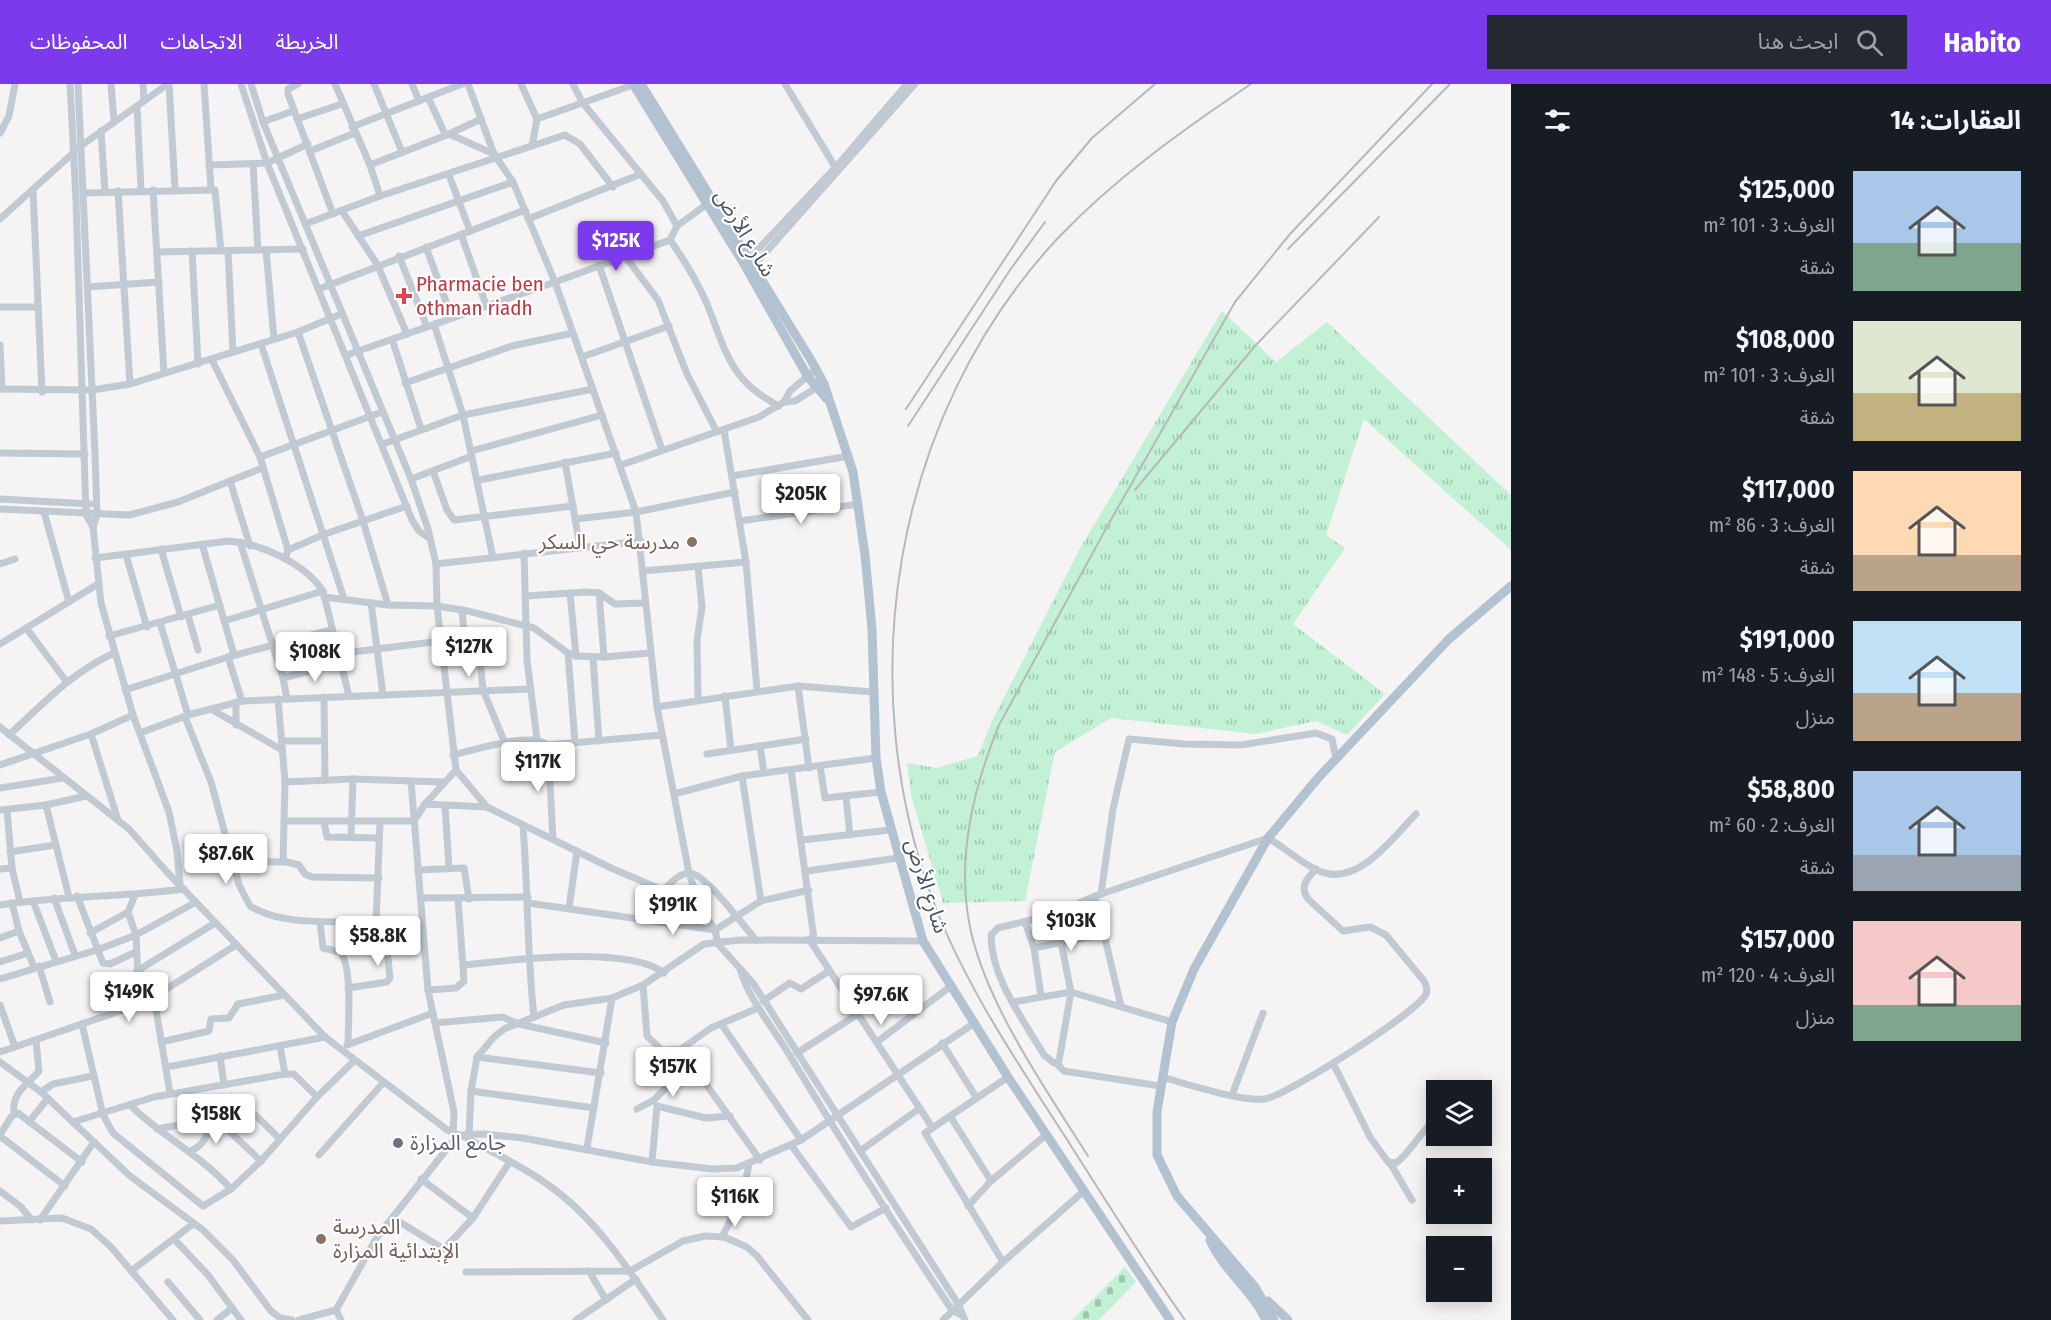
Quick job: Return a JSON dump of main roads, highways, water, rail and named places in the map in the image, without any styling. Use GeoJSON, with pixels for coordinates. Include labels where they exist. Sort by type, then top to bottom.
{"type":"FeatureCollection","features":[{"type":"Feature","properties":{"kind":"main road","name":"شارع الأرض"},"geometry":{"type":"LineString","coordinates":[[636,84],[707,204],[749,265],[808,376],[820,386]]}},
{"type":"Feature","properties":{"kind":"main road","name":"شارع الأرض"},"geometry":{"type":"LineString","coordinates":[[636,84],[816,369],[820,386],[849,456],[859,504],[871,619],[876,758],[881,792],[898,858],[924,941],[1008,1077],[1170,1320]]}},
{"type":"Feature","properties":{"kind":"main road"},"geometry":{"type":"LineString","coordinates":[[1288,1320],[1255,1287],[1205,1229],[1169,1183],[1157,1155],[1161,1082],[1172,1022],[1194,969],[1268,838],[1336,759],[1449,639],[1511,586]]}},
{"type":"Feature","properties":{"kind":"main road"},"geometry":{"type":"LineString","coordinates":[[1205,1229],[1217,1257],[1254,1300],[1266,1320]]}},
{"type":"Feature","properties":{"kind":"main road"},"geometry":{"type":"LineString","coordinates":[[1255,1287],[1274,1320]]}},
{"type":"Feature","properties":{"kind":"railway"},"geometry":{"type":"LineString","coordinates":[[906,409],[1056,181],[1092,138],[1155,84]]}},
{"type":"Feature","properties":{"kind":"railway"},"geometry":{"type":"LineString","coordinates":[[1185,1320],[1139,1253],[979,999],[937,911],[910,825],[895,736],[893,646],[902,557],[924,470],[957,387],[1002,309],[1058,238],[1103,195],[1175,137],[1251,84]]}},
{"type":"Feature","properties":{"kind":"railway"},"geometry":{"type":"LineString","coordinates":[[1088,1156],[1007,1023],[993,995],[973,940],[965,886],[966,858],[974,803],[989,750],[999,725],[1108,525],[1235,302],[1290,234],[1432,84]]}},
{"type":"Feature","properties":{"kind":"railway"},"geometry":{"type":"LineString","coordinates":[[1288,249],[1450,84]]}},
{"type":"Feature","properties":{"kind":"railway"},"geometry":{"type":"LineString","coordinates":[[1135,490],[1255,346],[1379,217]]}},
{"type":"Feature","properties":{"kind":"railway"},"geometry":{"type":"LineString","coordinates":[[908,426],[1010,270],[1045,222]]}},
{"type":"Feature","properties":{"kind":"place","name":"Pharmacie ben othman riadh"},"geometry":{"type":"Point","coordinates":[404,296]}},
{"type":"Feature","properties":{"kind":"place","name":"مدرسة حي السكر"},"geometry":{"type":"Point","coordinates":[692,542]}},
{"type":"Feature","properties":{"kind":"place","name":"جامع المزارة"},"geometry":{"type":"Point","coordinates":[398,1143]}},
{"type":"Feature","properties":{"kind":"place","name":"المدرسة الإبتدائية المزارة"},"geometry":{"type":"Point","coordinates":[321,1239]}}]}
